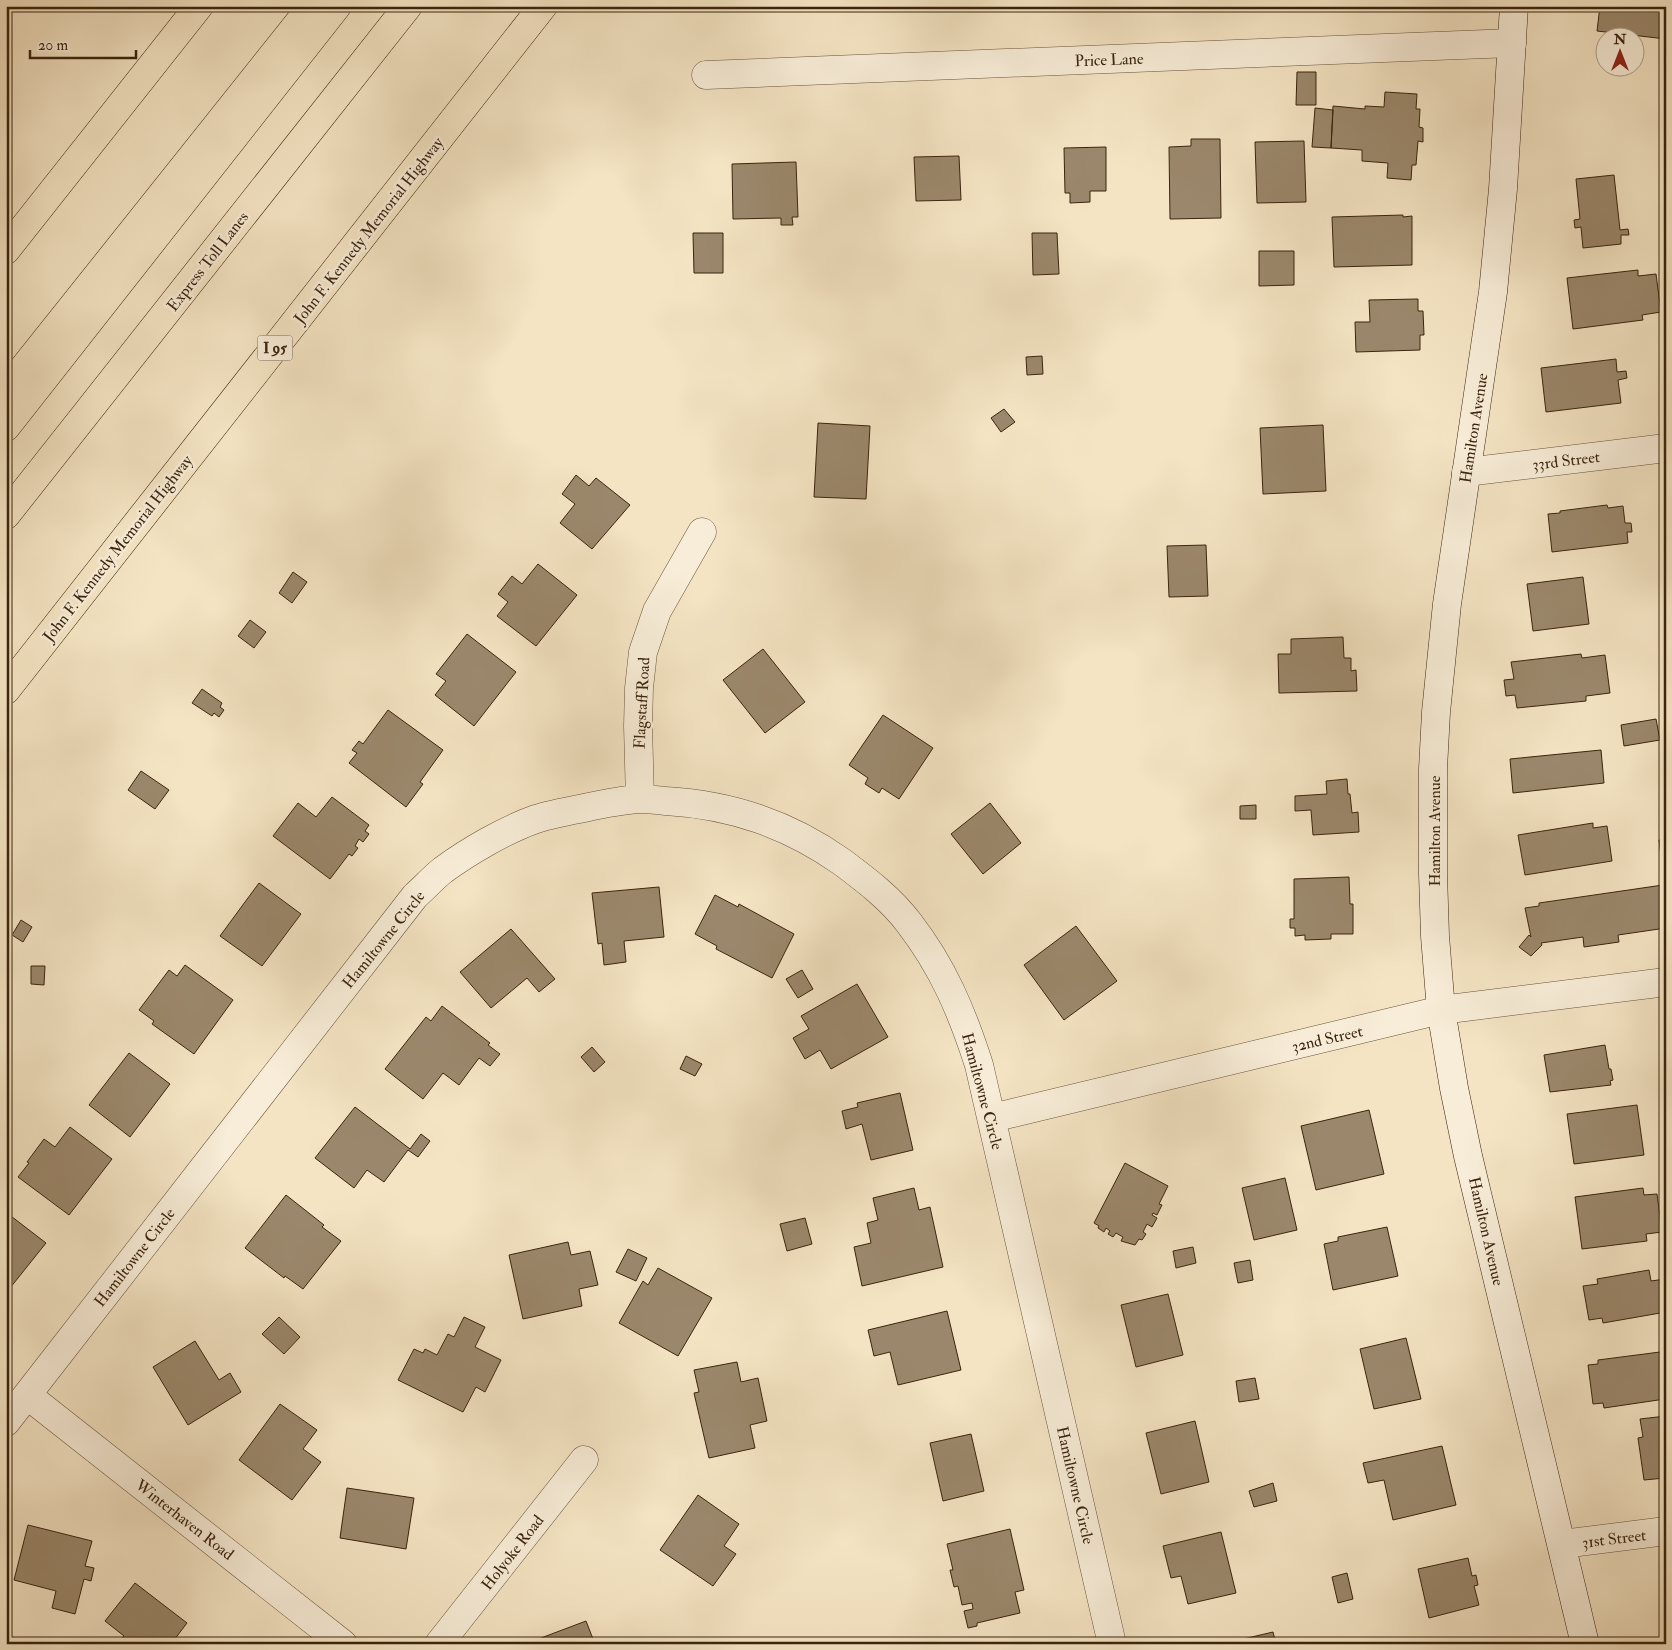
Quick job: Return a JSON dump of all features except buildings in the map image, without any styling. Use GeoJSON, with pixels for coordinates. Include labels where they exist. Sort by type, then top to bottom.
{"type":"FeatureCollection","features":[{"type":"Feature","properties":{"kind":"highway"},"geometry":{"type":"LineString","coordinates":[[6,250],[199,6]]}},
{"type":"Feature","properties":{"kind":"highway"},"geometry":{"type":"LineString","coordinates":[[6,390],[312,6]]}},
{"type":"Feature","properties":{"kind":"highway"},"geometry":{"type":"LineString","coordinates":[[6,427],[337,6]]}},
{"type":"Feature","properties":{"kind":"highway","name":"Express Toll Lanes"},"geometry":{"type":"LineString","coordinates":[[6,515],[408,6]]}},
{"type":"Feature","properties":{"kind":"highway","name":"John F. Kennedy Memorial Highway"},"geometry":{"type":"LineString","coordinates":[[6,690],[544,6]]}},
{"type":"Feature","properties":{"kind":"street","name":"Hamilton Avenue"},"geometry":{"type":"LineString","coordinates":[[1514,6],[1503,189],[1493,292],[1441,655],[1434,750],[1432,822],[1435,936],[1441,1010],[1468,1156],[1586,1644]]}},
{"type":"Feature","properties":{"kind":"street","name":"Price Lane"},"geometry":{"type":"LineString","coordinates":[[706,75],[1512,43]]}},
{"type":"Feature","properties":{"kind":"street","name":"33rd Street"},"geometry":{"type":"LineString","coordinates":[[1466,472],[1666,448]]}},
{"type":"Feature","properties":{"kind":"street","name":"Flagstaff Road"},"geometry":{"type":"LineString","coordinates":[[640,799],[638,726],[639,688],[643,652],[657,612],[702,532]]}},
{"type":"Feature","properties":{"kind":"street","name":"Hamiltowne Circle"},"geometry":{"type":"LineString","coordinates":[[6,1422],[415,896],[442,871],[507,832],[537,818],[602,804],[640,799],[695,802],[737,811],[780,826],[824,849],[885,897],[908,922],[933,957],[954,994],[979,1065],[992,1118],[1112,1644]]}},
{"type":"Feature","properties":{"kind":"street","name":"32nd Street"},"geometry":{"type":"LineString","coordinates":[[992,1118],[1441,1010],[1666,982]]}},
{"type":"Feature","properties":{"kind":"street","name":"Winterhaven Road"},"geometry":{"type":"LineString","coordinates":[[27,1395],[343,1644]]}},
{"type":"Feature","properties":{"kind":"street","name":"Holyoke Road"},"geometry":{"type":"LineString","coordinates":[[439,1644],[584,1460]]}},
{"type":"Feature","properties":{"kind":"street","name":"31st Street"},"geometry":{"type":"LineString","coordinates":[[1562,1544],[1666,1531]]}}]}
